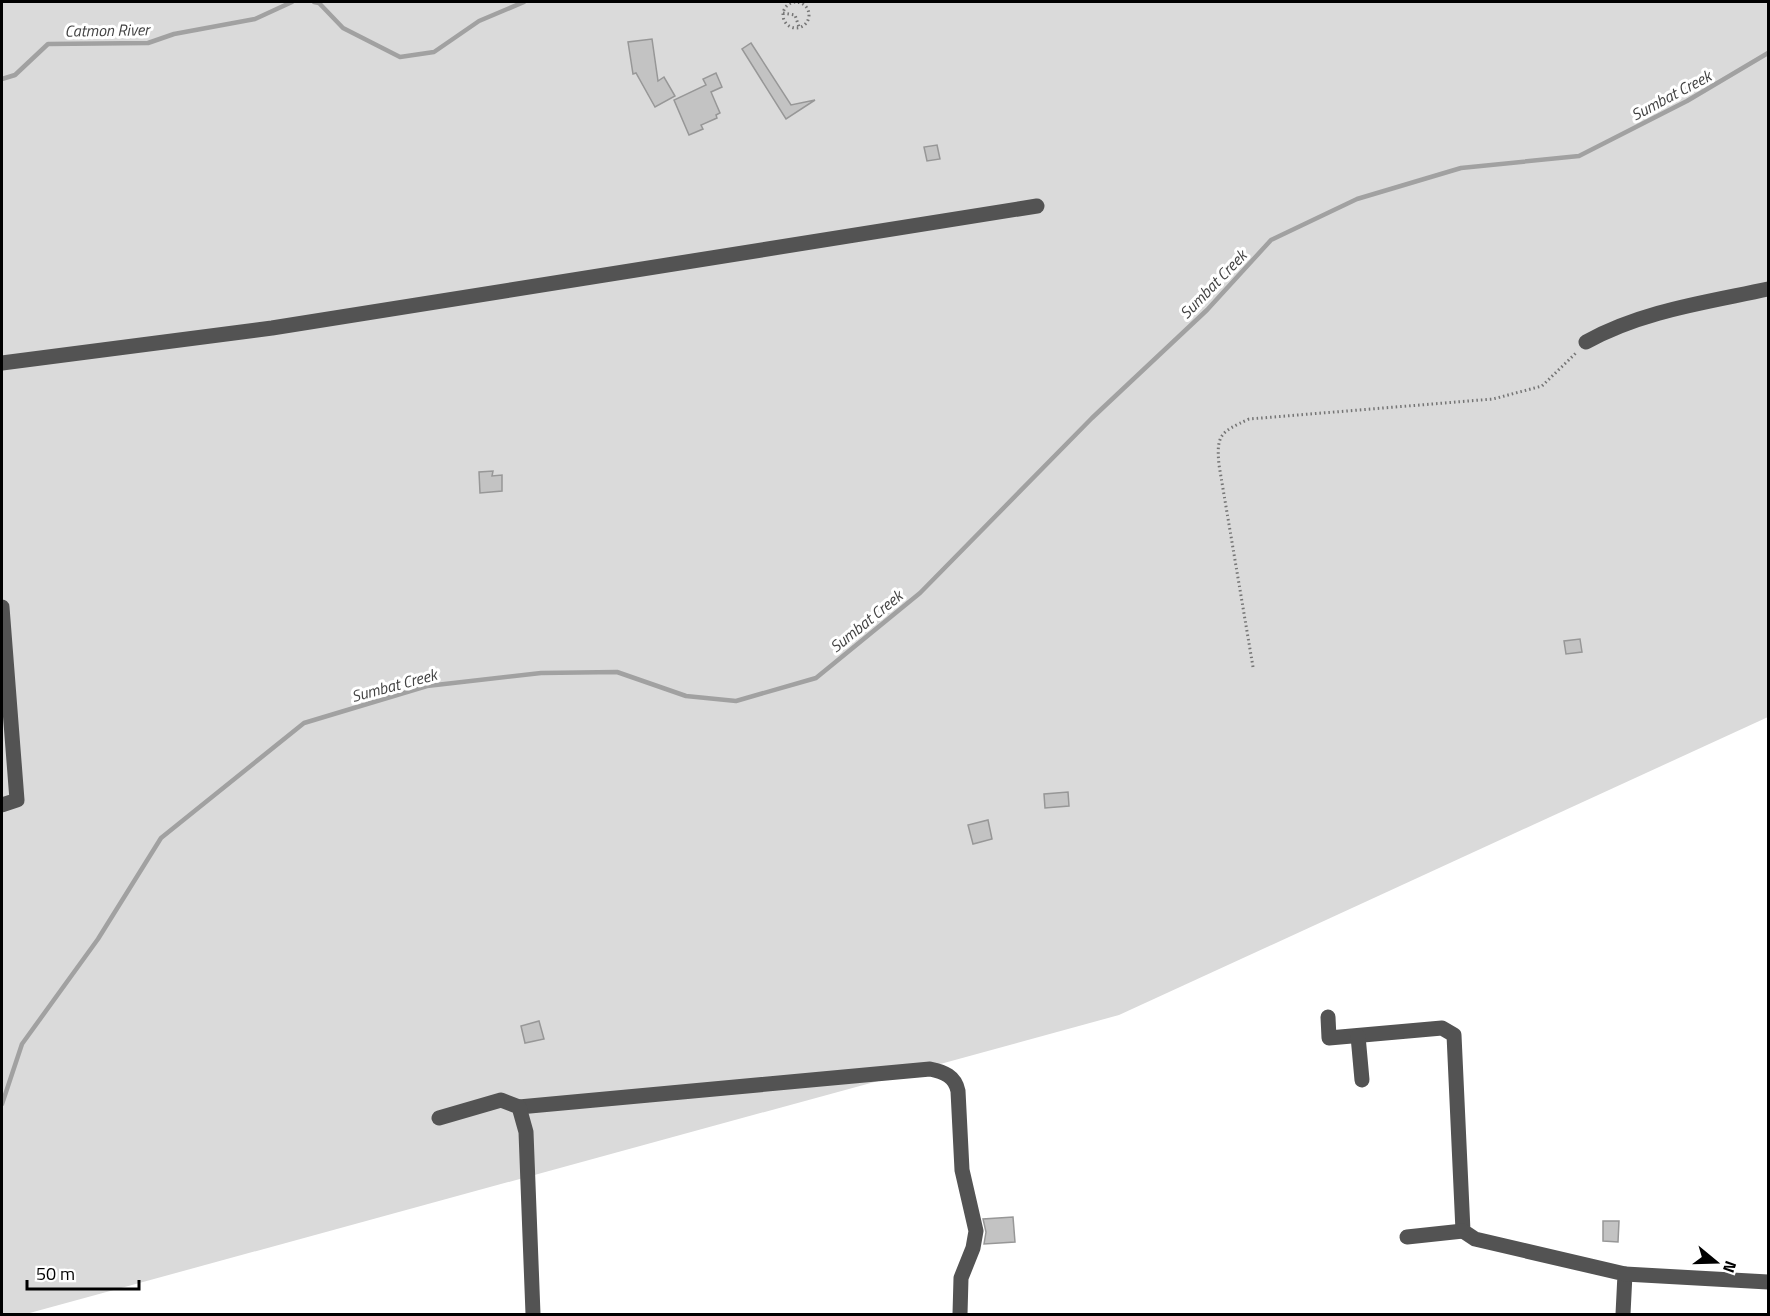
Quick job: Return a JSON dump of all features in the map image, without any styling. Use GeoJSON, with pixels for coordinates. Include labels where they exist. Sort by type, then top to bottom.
{"type":"FeatureCollection","features":[{"type":"Feature","properties":{"kind":"street"},"geometry":{"type":"LineString","coordinates":[[2,363],[272,328],[1037,206]]}},
{"type":"Feature","properties":{"kind":"street"},"geometry":{"type":"LineString","coordinates":[[1586,342],[1612,328],[1676,310],[1768,289]]}},
{"type":"Feature","properties":{"kind":"street"},"geometry":{"type":"LineString","coordinates":[[2,607],[17,800],[2,805]]}},
{"type":"Feature","properties":{"kind":"street"},"geometry":{"type":"LineString","coordinates":[[1328,1017],[1329,1038],[1442,1028],[1454,1035],[1463,1231]]}},
{"type":"Feature","properties":{"kind":"street"},"geometry":{"type":"LineString","coordinates":[[1358,1036],[1362,1080]]}},
{"type":"Feature","properties":{"kind":"street"},"geometry":{"type":"LineString","coordinates":[[438,1118],[501,1100],[519,1107],[760,1083],[930,1069],[940,1071],[957,1085],[962,1170],[976,1231],[973,1248],[961,1278],[960,1314]]}},
{"type":"Feature","properties":{"kind":"street"},"geometry":{"type":"LineString","coordinates":[[519,1107],[526,1132],[533,1314]]}},
{"type":"Feature","properties":{"kind":"street"},"geometry":{"type":"LineString","coordinates":[[1407,1237],[1463,1231],[1475,1239],[1625,1274],[1768,1282]]}},
{"type":"Feature","properties":{"kind":"street"},"geometry":{"type":"LineString","coordinates":[[1623,1314],[1625,1274]]}},
{"type":"Feature","properties":{"kind":"path"},"geometry":{"type":"LineString","coordinates":[[783,13],[790,3],[798,2],[806,6],[808,19],[799,27]]}},
{"type":"Feature","properties":{"kind":"path"},"geometry":{"type":"LineString","coordinates":[[783,13],[787,25],[799,27]]}},
{"type":"Feature","properties":{"kind":"path"},"geometry":{"type":"LineString","coordinates":[[783,13],[795,15],[799,27]]}},
{"type":"Feature","properties":{"kind":"path"},"geometry":{"type":"LineString","coordinates":[[1253,667],[1219,465],[1217,444],[1224,430],[1248,419],[1494,399],[1542,386],[1586,342]]}},
{"type":"Feature","properties":{"kind":"shaded area"},"geometry":{"type":"Polygon","coordinates":[[[2,2],[1768,2],[1768,717],[1119,1015],[26,1314],[2,1314],[2,2]]]}},
{"type":"Feature","properties":{"kind":"building"},"geometry":{"type":"Polygon","coordinates":[[[652,39],[658,81],[664,77],[675,96],[655,107],[636,73],[633,74],[628,42],[652,39]]]}},
{"type":"Feature","properties":{"kind":"building"},"geometry":{"type":"Polygon","coordinates":[[[751,43],[791,105],[815,100],[786,119],[742,49],[751,43]]]}},
{"type":"Feature","properties":{"kind":"building"},"geometry":{"type":"Polygon","coordinates":[[[716,73],[722,87],[711,92],[720,113],[716,115],[717,118],[701,125],[703,129],[689,135],[674,100],[706,85],[703,79],[716,73]]]}},
{"type":"Feature","properties":{"kind":"building"},"geometry":{"type":"Polygon","coordinates":[[[937,145],[940,159],[927,161],[924,147],[937,145]]]}},
{"type":"Feature","properties":{"kind":"building"},"geometry":{"type":"Polygon","coordinates":[[[493,471],[492,476],[502,475],[502,491],[480,493],[479,472],[493,471]]]}},
{"type":"Feature","properties":{"kind":"building"},"geometry":{"type":"Polygon","coordinates":[[[1580,639],[1582,652],[1566,654],[1564,641],[1580,639]]]}},
{"type":"Feature","properties":{"kind":"building"},"geometry":{"type":"Polygon","coordinates":[[[1068,792],[1069,806],[1045,808],[1044,794],[1068,792]]]}},
{"type":"Feature","properties":{"kind":"building"},"geometry":{"type":"Polygon","coordinates":[[[988,820],[992,839],[973,844],[968,825],[988,820]]]}},
{"type":"Feature","properties":{"kind":"building"},"geometry":{"type":"Polygon","coordinates":[[[539,1021],[544,1039],[525,1043],[521,1026],[539,1021]]]}},
{"type":"Feature","properties":{"kind":"building"},"geometry":{"type":"Polygon","coordinates":[[[1013,1217],[1015,1242],[984,1244],[986,1232],[983,1219],[1013,1217]]]}},
{"type":"Feature","properties":{"kind":"building"},"geometry":{"type":"Polygon","coordinates":[[[1603,1221],[1619,1221],[1618,1242],[1603,1241],[1603,1221]]]}},
{"type":"Feature","properties":{"kind":"waterway","name":"Catmon River"},"geometry":{"type":"LineString","coordinates":[[2,79],[15,75],[48,44],[148,43],[174,34],[255,19],[292,2]]}},
{"type":"Feature","properties":{"kind":"waterway","name":"Catmon River"},"geometry":{"type":"LineString","coordinates":[[314,2],[319,3],[343,28],[400,57],[434,52],[479,21],[524,2]]}},
{"type":"Feature","properties":{"kind":"waterway","name":"Sumbat Creek"},"geometry":{"type":"LineString","coordinates":[[2,1104],[22,1044],[98,939],[161,838],[304,723],[427,686],[541,673],[617,672],[686,696],[736,701],[816,678],[920,593],[1092,418],[1207,310],[1271,240],[1357,199],[1461,168],[1579,156],[1687,101],[1768,53]]}}]}
